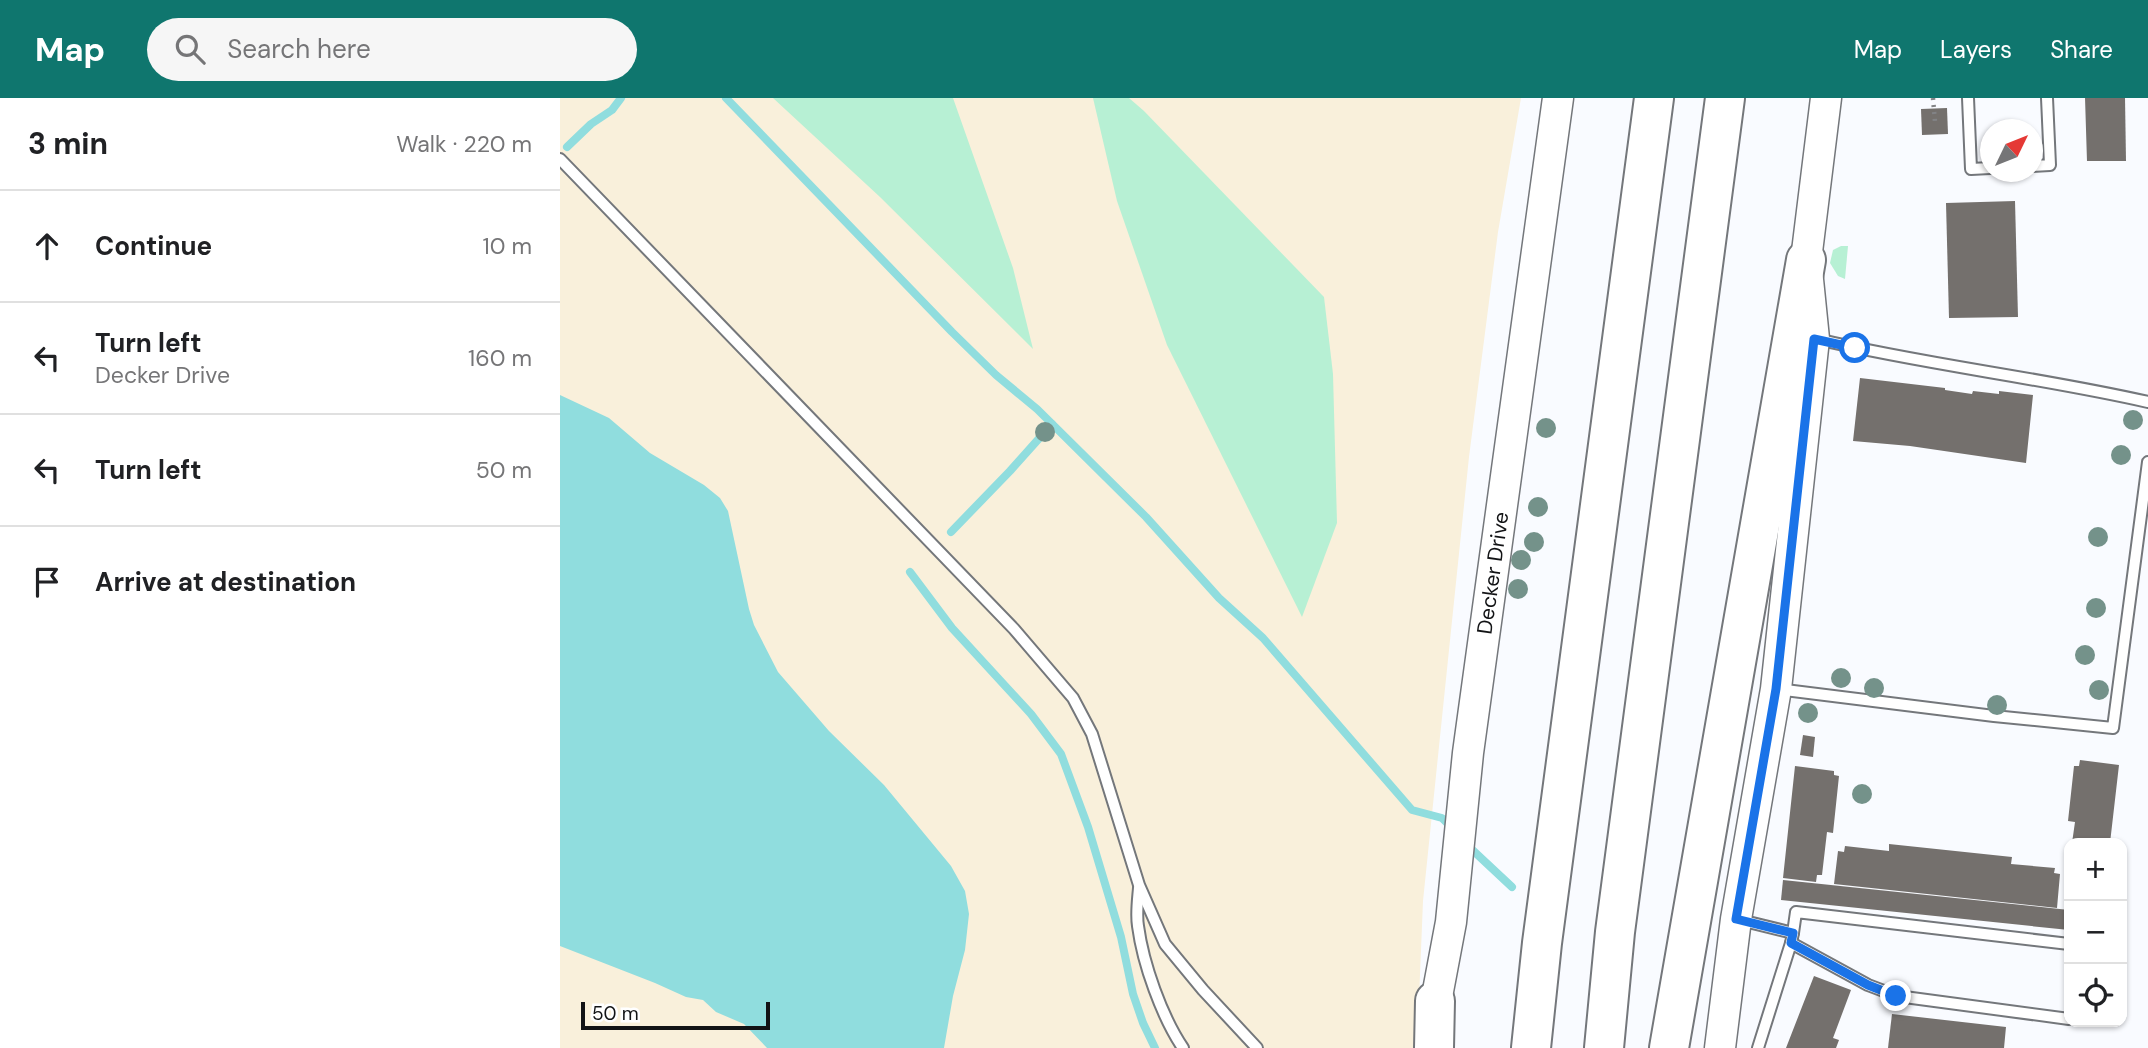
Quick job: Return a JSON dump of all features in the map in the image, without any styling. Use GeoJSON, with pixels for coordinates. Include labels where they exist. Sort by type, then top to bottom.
{"type":"FeatureCollection","features":[{"type":"Feature","properties":{"kind":"highway"},"geometry":{"type":"LineString","coordinates":[[1531,1048],[1544,929],[1654,98]]}},
{"type":"Feature","properties":{"kind":"highway"},"geometry":{"type":"LineString","coordinates":[[1604,1048],[1615,932],[1726,98]]}},
{"type":"Feature","properties":{"kind":"highway"},"geometry":{"type":"LineString","coordinates":[[1669,1048],[1806,260]]}},
{"type":"Feature","properties":{"kind":"highway"},"geometry":{"type":"LineString","coordinates":[[1434,1048],[1435,1002]]}},
{"type":"Feature","properties":{"kind":"main road","name":"Decker Drive"},"geometry":{"type":"LineString","coordinates":[[1429,1048],[1451,922],[1468,753],[1558,98]]}},
{"type":"Feature","properties":{"kind":"main road"},"geometry":{"type":"LineString","coordinates":[[1720,1048],[1736,919],[1776,689],[1814,339],[1806,260],[1826,98]]}},
{"type":"Feature","properties":{"kind":"lane"},"geometry":{"type":"LineString","coordinates":[[1968,98],[1971,169],[1980,169]]}},
{"type":"Feature","properties":{"kind":"lane"},"geometry":{"type":"LineString","coordinates":[[2043,165],[2050,165],[2047,98]]}},
{"type":"Feature","properties":{"kind":"lane"},"geometry":{"type":"LineString","coordinates":[[560,159],[1014,629],[1067,690],[1093,734],[1139,886],[1165,944],[1257,1048]]}},
{"type":"Feature","properties":{"kind":"lane"},"geometry":{"type":"LineString","coordinates":[[1814,339],[2087,388],[2148,402]]}},
{"type":"Feature","properties":{"kind":"lane"},"geometry":{"type":"LineString","coordinates":[[1776,689],[2113,728],[2148,462]]}},
{"type":"Feature","properties":{"kind":"lane"},"geometry":{"type":"LineString","coordinates":[[1139,886],[1137,924],[1146,964],[1159,1000],[1183,1048]]}},
{"type":"Feature","properties":{"kind":"lane"},"geometry":{"type":"LineString","coordinates":[[1758,1048],[1792,938],[1796,912],[2064,943]]}},
{"type":"Feature","properties":{"kind":"lane"},"geometry":{"type":"LineString","coordinates":[[1736,919],[1792,938],[1868,985],[1896,996],[2064,1018]]}},
{"type":"Feature","properties":{"kind":"path"},"geometry":{"type":"LineString","coordinates":[[1933,98],[1934,122]]}},
{"type":"Feature","properties":{"kind":"shaded area"},"geometry":{"type":"Polygon","coordinates":[[[560,98],[1521,98],[1498,232],[1469,457],[1423,901],[1418,1024],[1414,1048],[560,1048],[560,98]]]}},
{"type":"Feature","properties":{"kind":"green space"},"geometry":{"type":"Polygon","coordinates":[[[773,98],[953,98],[1013,268],[1033,349],[880,197],[773,98]]]}},
{"type":"Feature","properties":{"kind":"green space"},"geometry":{"type":"Polygon","coordinates":[[[1093,98],[1129,98],[1324,297],[1333,374],[1337,523],[1302,617],[1167,345],[1117,201],[1093,98]]]}},
{"type":"Feature","properties":{"kind":"green space"},"geometry":{"type":"Polygon","coordinates":[[[1848,246],[1845,279],[1838,276],[1830,263],[1833,250],[1848,246]]]}},
{"type":"Feature","properties":{"kind":"water"},"geometry":{"type":"Polygon","coordinates":[[[560,395],[609,418],[650,453],[704,485],[720,498],[728,511],[754,625],[778,672],[829,731],[884,785],[951,866],[965,891],[969,914],[965,950],[944,1048],[767,1048],[744,1024],[716,1012],[703,1000],[686,997],[560,946],[560,395]]]}},
{"type":"Feature","properties":{"kind":"building"},"geometry":{"type":"Polygon","coordinates":[[[2085,98],[2125,98],[2126,161],[2087,161],[2085,98]]]}},
{"type":"Feature","properties":{"kind":"building"},"geometry":{"type":"Polygon","coordinates":[[[1947,108],[1948,134],[1922,135],[1921,109],[1947,108]]]}},
{"type":"Feature","properties":{"kind":"building"},"geometry":{"type":"Polygon","coordinates":[[[2015,201],[2018,317],[1949,318],[1946,203],[2015,201]]]}},
{"type":"Feature","properties":{"kind":"building"},"geometry":{"type":"Polygon","coordinates":[[[1860,378],[1945,388],[1972,394],[1973,391],[1999,394],[1999,391],[2033,395],[2026,463],[1910,446],[1853,441],[1860,378]]]}},
{"type":"Feature","properties":{"kind":"building"},"geometry":{"type":"Polygon","coordinates":[[[1803,735],[1815,737],[1813,757],[1800,755],[1803,735]]]}},
{"type":"Feature","properties":{"kind":"building"},"geometry":{"type":"Polygon","coordinates":[[[2080,760],[2119,765],[2111,838],[2073,838],[2075,822],[2068,821],[2074,766],[2079,766],[2080,760]]]}},
{"type":"Feature","properties":{"kind":"building"},"geometry":{"type":"Polygon","coordinates":[[[1795,766],[1834,771],[1834,775],[1839,776],[1833,833],[1827,832],[1822,875],[1817,875],[1816,882],[1783,878],[1795,766]]]}},
{"type":"Feature","properties":{"kind":"building"},"geometry":{"type":"Polygon","coordinates":[[[1889,844],[2012,857],[2011,864],[2055,868],[2054,873],[2060,874],[2057,908],[1834,884],[1838,851],[1844,852],[1845,846],[1889,851],[1889,844]]]}},
{"type":"Feature","properties":{"kind":"building"},"geometry":{"type":"Polygon","coordinates":[[[1783,880],[2064,909],[2064,929],[1781,900],[1783,880]]]}},
{"type":"Feature","properties":{"kind":"building"},"geometry":{"type":"Polygon","coordinates":[[[1814,976],[1851,990],[1833,1038],[1839,1040],[1836,1048],[1786,1048],[1814,976]]]}},
{"type":"Feature","properties":{"kind":"building"},"geometry":{"type":"Polygon","coordinates":[[[1892,1014],[2006,1027],[2004,1048],[1888,1048],[1892,1014]]]}},
{"type":"Feature","properties":{"kind":"waterway"},"geometry":{"type":"LineString","coordinates":[[567,147],[591,124],[612,110],[621,98]]}},
{"type":"Feature","properties":{"kind":"waterway"},"geometry":{"type":"LineString","coordinates":[[726,98],[952,332],[996,375],[1037,409],[1146,517],[1219,598],[1263,638],[1412,810],[1442,818],[1453,829]]}},
{"type":"Feature","properties":{"kind":"waterway"},"geometry":{"type":"LineString","coordinates":[[951,532],[1052,424]]}},
{"type":"Feature","properties":{"kind":"waterway"},"geometry":{"type":"LineString","coordinates":[[910,572],[952,628],[1031,714],[1061,754],[1088,827],[1121,937],[1133,994],[1155,1048]]}},
{"type":"Feature","properties":{"kind":"waterway"},"geometry":{"type":"LineString","coordinates":[[1466,844],[1512,887]]}},
{"type":"Feature","properties":{"kind":"route"},"geometry":{"type":"LineString","coordinates":[[1855,348],[1814,339],[1776,689],[1736,919],[1793,933],[1791,943],[1868,985],[1896,996]]}}]}
